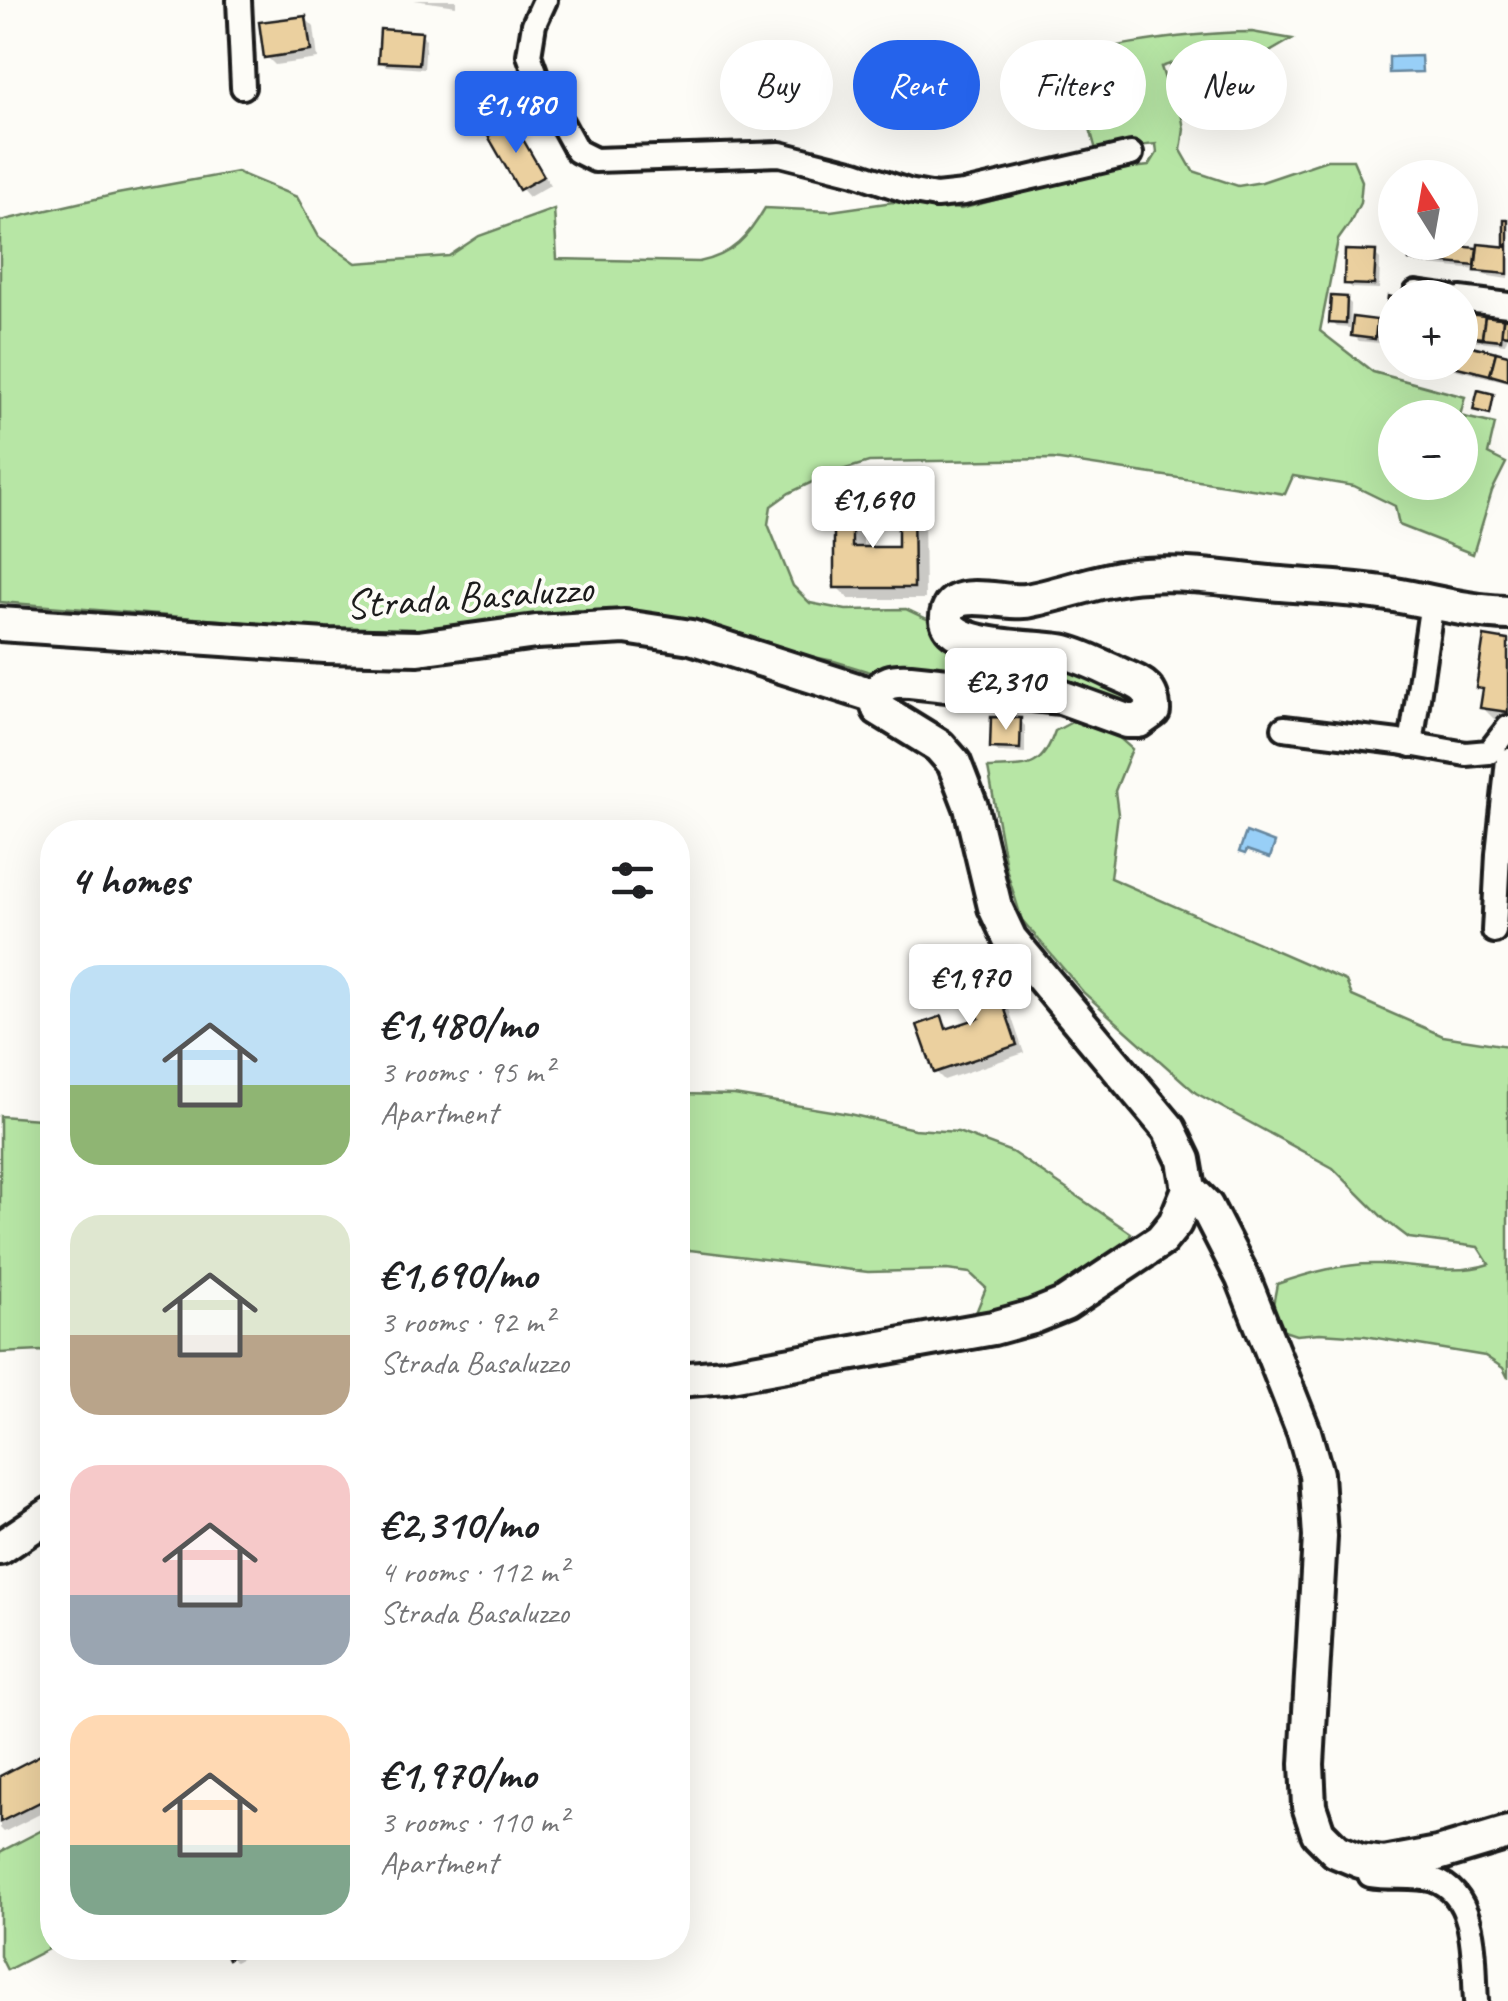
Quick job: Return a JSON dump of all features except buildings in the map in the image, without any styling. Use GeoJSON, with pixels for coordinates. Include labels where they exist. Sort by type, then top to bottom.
{"type":"FeatureCollection","features":[{"type":"Feature","properties":{"kind":"main road"},"geometry":{"type":"LineString","coordinates":[[690,1379],[994,1328],[1033,1317],[1065,1304],[1161,1240],[1175,1223],[1189,1189],[1184,1160],[1169,1129],[1010,939],[996,907],[972,808],[954,763],[939,746],[878,709],[874,696],[887,682],[898,680],[1061,696],[1126,721],[1139,720],[1153,711],[1152,697],[1143,685],[1062,651],[958,636],[949,627],[947,614],[954,603],[965,597],[1022,602],[1141,575],[1182,574],[1341,587],[1467,610],[1508,613]]}},
{"type":"Feature","properties":{"kind":"main road","name":"Strada Basaluzzo"},"geometry":{"type":"LineString","coordinates":[[0,624],[325,646],[418,648],[536,632],[624,627],[691,637],[874,696]]}},
{"type":"Feature","properties":{"kind":"main road"},"geometry":{"type":"LineString","coordinates":[[1189,1189],[1206,1206],[1243,1278],[1304,1432],[1316,1474],[1320,1537],[1307,1764],[1309,1806],[1318,1833],[1336,1851],[1360,1861],[1384,1864],[1438,1854],[1508,1833]]}},
{"type":"Feature","properties":{"kind":"main road"},"geometry":{"type":"LineString","coordinates":[[0,1548],[40,1521]]}},
{"type":"Feature","properties":{"kind":"street"},"geometry":{"type":"LineString","coordinates":[[239,0],[243,87]]}},
{"type":"Feature","properties":{"kind":"street"},"geometry":{"type":"LineString","coordinates":[[545,0],[534,24],[529,55],[538,80],[578,150],[596,160],[780,154],[936,196],[964,194],[1131,154]]}},
{"type":"Feature","properties":{"kind":"street"},"geometry":{"type":"LineString","coordinates":[[1478,301],[1508,305]]}},
{"type":"Feature","properties":{"kind":"street"},"geometry":{"type":"LineString","coordinates":[[1411,745],[1432,602]]}},
{"type":"Feature","properties":{"kind":"street"},"geometry":{"type":"LineString","coordinates":[[1284,728],[1466,754],[1489,752],[1508,731]]}},
{"type":"Feature","properties":{"kind":"street"},"geometry":{"type":"LineString","coordinates":[[1494,931],[1508,760]]}},
{"type":"Feature","properties":{"kind":"street"},"geometry":{"type":"LineString","coordinates":[[1360,1861],[1359,1873],[1382,1878],[1430,1879],[1453,1890],[1466,1913],[1472,1938],[1476,2001]]}},
{"type":"Feature","properties":{"kind":"green space"},"geometry":{"type":"Polygon","coordinates":[[[1252,32],[1292,39],[1166,40],[1166,65],[1161,67],[1166,82],[1166,130],[1184,130],[1181,150],[1193,171],[1238,186],[1327,160],[1353,160],[1362,181],[1360,203],[1338,240],[1320,331],[1378,373],[1378,380],[1402,380],[1465,397],[1464,400],[1378,400],[1378,498],[1354,486],[1293,476],[1285,494],[1053,459],[869,462],[829,474],[789,493],[771,506],[768,524],[793,586],[810,603],[846,610],[906,609],[927,619],[947,642],[1055,663],[1134,691],[1137,708],[1007,678],[882,666],[870,672],[788,652],[685,619],[575,610],[425,630],[317,628],[0,602],[0,221],[237,172],[297,197],[319,237],[356,263],[449,256],[479,236],[554,209],[557,259],[699,262],[721,255],[738,243],[765,208],[831,211],[893,202],[961,209],[1105,171],[1149,166],[1157,153],[1156,144],[1096,150],[1090,130],[1146,130],[1146,42],[1191,36],[1252,32]]]}},
{"type":"Feature","properties":{"kind":"green space"},"geometry":{"type":"Polygon","coordinates":[[[1478,420],[1495,424],[1488,454],[1506,463],[1492,491],[1473,554],[1399,525],[1395,506],[1383,500],[1478,500],[1478,420]]]}},
{"type":"Feature","properties":{"kind":"green space"},"geometry":{"type":"Polygon","coordinates":[[[1074,721],[1115,734],[1132,749],[1115,791],[1118,814],[1110,878],[1346,981],[1352,996],[1443,1036],[1508,1046],[1508,1378],[1503,1368],[1485,1356],[1365,1336],[1296,1335],[1275,1328],[1273,1305],[1277,1284],[1302,1276],[1365,1264],[1448,1270],[1489,1264],[1478,1247],[1409,1238],[1333,1168],[1196,1093],[1084,993],[1022,920],[1007,872],[988,768],[1038,760],[1055,731],[1074,721]]]}},
{"type":"Feature","properties":{"kind":"green space"},"geometry":{"type":"Polygon","coordinates":[[[690,1094],[734,1095],[914,1129],[958,1132],[1012,1152],[1131,1233],[1125,1249],[1052,1295],[973,1320],[986,1288],[970,1273],[868,1272],[690,1250],[690,1094]]]}},
{"type":"Feature","properties":{"kind":"green space"},"geometry":{"type":"Polygon","coordinates":[[[0,1116],[40,1119],[40,1351],[0,1353],[0,1116]]]}},
{"type":"Feature","properties":{"kind":"green space"},"geometry":{"type":"Polygon","coordinates":[[[40,1831],[40,1953],[7,1970],[0,1956],[0,1852],[40,1831]]]}},
{"type":"Feature","properties":{"kind":"water"},"geometry":{"type":"Polygon","coordinates":[[[1421,56],[1422,72],[1389,73],[1389,57],[1421,56]]]}},
{"type":"Feature","properties":{"kind":"water"},"geometry":{"type":"Polygon","coordinates":[[[1246,832],[1275,843],[1270,858],[1247,850],[1245,854],[1239,852],[1246,832]]]}}]}
